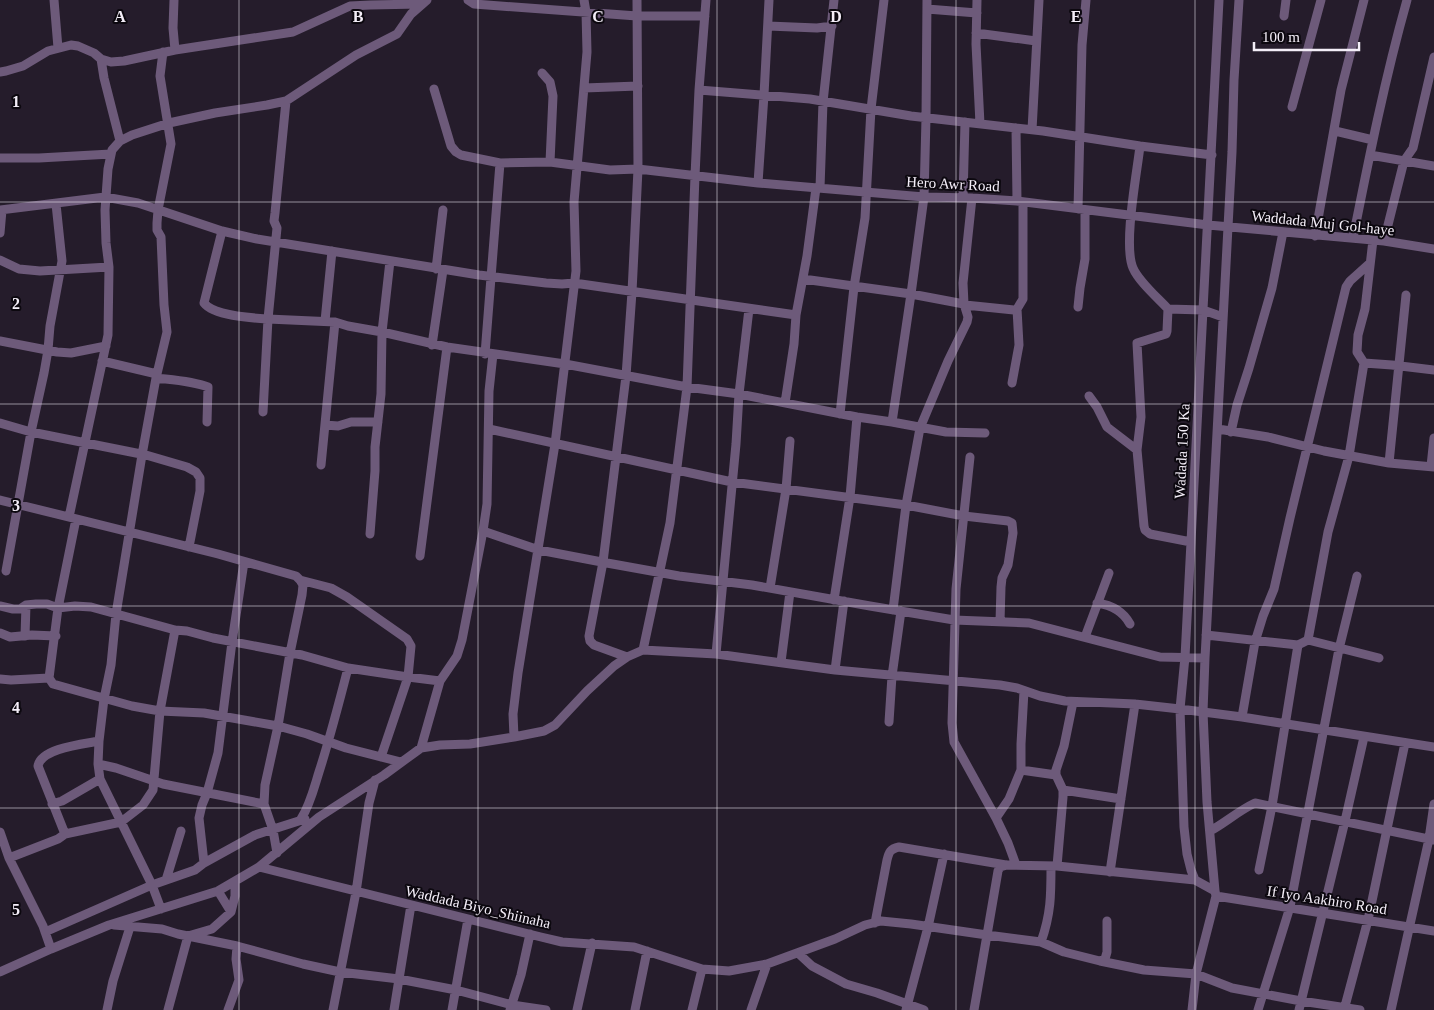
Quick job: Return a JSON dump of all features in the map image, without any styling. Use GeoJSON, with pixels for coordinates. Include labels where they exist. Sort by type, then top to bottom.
{"type":"FeatureCollection","features":[{"type":"Feature","properties":{"kind":"street"},"geometry":{"type":"LineString","coordinates":[[54,0],[58,48]]}},
{"type":"Feature","properties":{"kind":"street"},"geometry":{"type":"LineString","coordinates":[[174,0],[173,28],[175,50]]}},
{"type":"Feature","properties":{"kind":"street"},"geometry":{"type":"LineString","coordinates":[[468,0],[474,4],[516,3],[637,16],[705,16]]}},
{"type":"Feature","properties":{"kind":"street"},"geometry":{"type":"LineString","coordinates":[[514,737],[513,714],[518,672],[555,444],[576,271],[574,202],[587,52],[584,0]]}},
{"type":"Feature","properties":{"kind":"street"},"geometry":{"type":"LineString","coordinates":[[627,657],[594,645],[590,641],[589,636],[603,562],[626,376],[638,169],[637,0]]}},
{"type":"Feature","properties":{"kind":"street"},"geometry":{"type":"LineString","coordinates":[[643,650],[670,523],[687,387],[699,90],[706,0]]}},
{"type":"Feature","properties":{"kind":"street"},"geometry":{"type":"LineString","coordinates":[[758,183],[769,0]]}},
{"type":"Feature","properties":{"kind":"street"},"geometry":{"type":"LineString","coordinates":[[785,403],[794,344],[796,315],[818,188],[834,0]]}},
{"type":"Feature","properties":{"kind":"street"},"geometry":{"type":"LineString","coordinates":[[840,414],[854,287],[865,218],[871,109],[884,0]]}},
{"type":"Feature","properties":{"kind":"street"},"geometry":{"type":"LineString","coordinates":[[977,0],[976,33],[980,124]]}},
{"type":"Feature","properties":{"kind":"street"},"geometry":{"type":"LineString","coordinates":[[1032,130],[1039,0]]}},
{"type":"Feature","properties":{"kind":"street"},"geometry":{"type":"LineString","coordinates":[[1078,308],[1085,259],[1079,137],[1082,45],[1086,0]]}},
{"type":"Feature","properties":{"kind":"street","name":"Wadada 150 Ka"},"geometry":{"type":"LineString","coordinates":[[1194,880],[1190,870],[1184,827],[1180,709],[1185,657],[1219,0]]}},
{"type":"Feature","properties":{"kind":"street"},"geometry":{"type":"LineString","coordinates":[[1192,1010],[1196,974],[1216,893],[1207,802],[1204,712],[1205,658],[1239,0]]}},
{"type":"Feature","properties":{"kind":"street"},"geometry":{"type":"LineString","coordinates":[[1284,16],[1286,0]]}},
{"type":"Feature","properties":{"kind":"street"},"geometry":{"type":"LineString","coordinates":[[1292,107],[1321,0]]}},
{"type":"Feature","properties":{"kind":"street"},"geometry":{"type":"LineString","coordinates":[[1315,236],[1342,90],[1364,0]]}},
{"type":"Feature","properties":{"kind":"street"},"geometry":{"type":"LineString","coordinates":[[1353,238],[1394,45],[1407,0]]}},
{"type":"Feature","properties":{"kind":"street"},"geometry":{"type":"LineString","coordinates":[[0,72],[22,66],[48,51],[71,45],[94,53],[101,59],[111,62],[124,61],[175,50],[293,32],[350,6],[424,2]]}},
{"type":"Feature","properties":{"kind":"street"},"geometry":{"type":"LineString","coordinates":[[402,762],[346,748],[278,726],[204,713],[160,711],[104,699],[53,684],[49,678],[56,636],[58,608],[85,443],[106,346],[109,267],[106,243],[105,197],[112,150],[120,141],[132,135],[169,123],[286,101],[356,55],[397,34],[424,2]]}},
{"type":"Feature","properties":{"kind":"street"},"geometry":{"type":"LineString","coordinates":[[892,422],[924,198],[927,4],[977,13]]}},
{"type":"Feature","properties":{"kind":"street"},"geometry":{"type":"LineString","coordinates":[[768,26],[817,28],[832,26]]}},
{"type":"Feature","properties":{"kind":"street"},"geometry":{"type":"LineString","coordinates":[[976,33],[1036,42]]}},
{"type":"Feature","properties":{"kind":"street"},"geometry":{"type":"LineString","coordinates":[[161,909],[152,885],[100,779],[98,764],[104,699],[111,665],[116,614],[128,532],[156,376],[167,332],[164,305],[162,237],[157,230],[158,210],[171,144],[160,76],[164,52]]}},
{"type":"Feature","properties":{"kind":"street"},"geometry":{"type":"LineString","coordinates":[[1384,241],[1404,161],[1413,148],[1434,57]]}},
{"type":"Feature","properties":{"kind":"street"},"geometry":{"type":"LineString","coordinates":[[101,59],[120,141]]}},
{"type":"Feature","properties":{"kind":"street"},"geometry":{"type":"LineString","coordinates":[[542,73],[550,82],[553,96],[550,162]]}},
{"type":"Feature","properties":{"kind":"street"},"geometry":{"type":"LineString","coordinates":[[584,88],[638,86]]}},
{"type":"Feature","properties":{"kind":"street","name":"Hero Awr Road"},"geometry":{"type":"LineString","coordinates":[[434,89],[451,146],[456,152],[500,163],[550,162],[610,170],[638,169],[758,183],[924,198],[967,198],[1020,202],[1208,225]]}},
{"type":"Feature","properties":{"kind":"street"},"geometry":{"type":"LineString","coordinates":[[699,90],[824,102],[926,118],[1032,130],[1212,155]]}},
{"type":"Feature","properties":{"kind":"street"},"geometry":{"type":"LineString","coordinates":[[264,412],[268,319],[277,228],[274,221],[286,101]]}},
{"type":"Feature","properties":{"kind":"street"},"geometry":{"type":"LineString","coordinates":[[889,722],[906,505],[920,428],[948,361],[965,328],[968,316],[963,283],[967,198],[965,122]]}},
{"type":"Feature","properties":{"kind":"street"},"geometry":{"type":"LineString","coordinates":[[1012,383],[1019,345],[1018,308],[1023,299],[1016,128]]}},
{"type":"Feature","properties":{"kind":"street"},"geometry":{"type":"LineString","coordinates":[[1334,131],[1373,140]]}},
{"type":"Feature","properties":{"kind":"street"},"geometry":{"type":"LineString","coordinates":[[1140,146],[1131,216],[1130,249],[1133,268],[1150,292],[1168,309],[1204,310],[1223,317]]}},
{"type":"Feature","properties":{"kind":"street"},"geometry":{"type":"LineString","coordinates":[[0,158],[111,154]]}},
{"type":"Feature","properties":{"kind":"street"},"geometry":{"type":"LineString","coordinates":[[1370,155],[1434,166]]}},
{"type":"Feature","properties":{"kind":"street"},"geometry":{"type":"LineString","coordinates":[[421,748],[440,681],[457,656],[487,504],[491,277],[500,163]]}},
{"type":"Feature","properties":{"kind":"street"},"geometry":{"type":"LineString","coordinates":[[0,233],[1,210],[105,197],[138,203],[222,231],[275,242],[491,277],[546,283],[574,283],[796,315]]}},
{"type":"Feature","properties":{"kind":"street"},"geometry":{"type":"LineString","coordinates":[[6,571],[48,350],[50,326],[62,261],[56,204]]}},
{"type":"Feature","properties":{"kind":"street"},"geometry":{"type":"LineString","coordinates":[[432,345],[444,210]]}},
{"type":"Feature","properties":{"kind":"street","name":"Waddada Muj Gol-haye"},"geometry":{"type":"LineString","coordinates":[[1208,225],[1384,241],[1434,249]]}},
{"type":"Feature","properties":{"kind":"street"},"geometry":{"type":"LineString","coordinates":[[222,231],[204,303],[208,308],[222,312],[250,318],[335,322],[447,348],[565,364],[920,428],[946,432],[984,433]]}},
{"type":"Feature","properties":{"kind":"street"},"geometry":{"type":"LineString","coordinates":[[1231,432],[1236,405],[1249,368],[1272,288],[1283,232]]}},
{"type":"Feature","properties":{"kind":"street"},"geometry":{"type":"LineString","coordinates":[[1308,640],[1328,532],[1349,456],[1364,364],[1357,352],[1358,335],[1365,309],[1373,240]]}},
{"type":"Feature","properties":{"kind":"street"},"geometry":{"type":"LineString","coordinates":[[325,322],[332,251]]}},
{"type":"Feature","properties":{"kind":"street"},"geometry":{"type":"LineString","coordinates":[[0,260],[19,269],[40,271],[109,267]]}},
{"type":"Feature","properties":{"kind":"street"},"geometry":{"type":"LineString","coordinates":[[370,534],[375,447],[381,394],[382,332],[390,261]]}},
{"type":"Feature","properties":{"kind":"street"},"geometry":{"type":"LineString","coordinates":[[1242,717],[1255,642],[1274,589],[1346,288],[1350,280],[1370,263]]}},
{"type":"Feature","properties":{"kind":"street"},"geometry":{"type":"LineString","coordinates":[[803,279],[911,294],[965,304],[1014,310],[1018,308]]}},
{"type":"Feature","properties":{"kind":"street"},"geometry":{"type":"LineString","coordinates":[[1389,463],[1406,295]]}},
{"type":"Feature","properties":{"kind":"street"},"geometry":{"type":"LineString","coordinates":[[716,654],[739,394],[749,309]]}},
{"type":"Feature","properties":{"kind":"street"},"geometry":{"type":"LineString","coordinates":[[1168,309],[1166,334],[1137,343],[1141,417],[1137,450],[1144,526],[1145,530],[1150,534],[1191,542]]}},
{"type":"Feature","properties":{"kind":"street"},"geometry":{"type":"LineString","coordinates":[[321,465],[335,322]]}},
{"type":"Feature","properties":{"kind":"street"},"geometry":{"type":"LineString","coordinates":[[0,341],[70,353],[106,346]]}},
{"type":"Feature","properties":{"kind":"street"},"geometry":{"type":"LineString","coordinates":[[420,556],[447,348]]}},
{"type":"Feature","properties":{"kind":"street"},"geometry":{"type":"LineString","coordinates":[[102,361],[156,376],[197,383],[208,388],[206,422]]}},
{"type":"Feature","properties":{"kind":"street"},"geometry":{"type":"LineString","coordinates":[[1364,364],[1434,370]]}},
{"type":"Feature","properties":{"kind":"street"},"geometry":{"type":"LineString","coordinates":[[1089,396],[1107,427],[1137,450]]}},
{"type":"Feature","properties":{"kind":"street"},"geometry":{"type":"LineString","coordinates":[[834,600],[850,498],[857,417]]}},
{"type":"Feature","properties":{"kind":"street"},"geometry":{"type":"LineString","coordinates":[[325,425],[338,426],[351,422],[378,422]]}},
{"type":"Feature","properties":{"kind":"street"},"geometry":{"type":"LineString","coordinates":[[0,424],[142,455],[187,467],[196,472],[200,478],[200,491],[189,547]]}},
{"type":"Feature","properties":{"kind":"street"},"geometry":{"type":"LineString","coordinates":[[489,429],[732,482],[906,505],[964,516],[1008,521],[1012,523],[1013,533],[1008,565],[1002,578],[1000,622]]}},
{"type":"Feature","properties":{"kind":"street"},"geometry":{"type":"LineString","coordinates":[[1218,429],[1268,437],[1349,456],[1389,463],[1432,467],[1434,438]]}},
{"type":"Feature","properties":{"kind":"street"},"geometry":{"type":"LineString","coordinates":[[770,588],[786,489],[790,441]]}},
{"type":"Feature","properties":{"kind":"street"},"geometry":{"type":"LineString","coordinates":[[970,457],[956,589],[952,723],[954,742],[1008,843],[1011,865]]}},
{"type":"Feature","properties":{"kind":"street"},"geometry":{"type":"LineString","coordinates":[[0,500],[189,547],[296,576],[300,580],[302,595],[265,785],[264,804],[273,830],[277,853]]}},
{"type":"Feature","properties":{"kind":"street"},"geometry":{"type":"LineString","coordinates":[[482,531],[539,550],[603,562],[770,588],[954,620],[1029,623],[1160,656],[1205,658]]}},
{"type":"Feature","properties":{"kind":"street"},"geometry":{"type":"LineString","coordinates":[[204,863],[200,818],[202,805],[218,754],[244,562]]}},
{"type":"Feature","properties":{"kind":"street"},"geometry":{"type":"LineString","coordinates":[[1084,637],[1109,572]]}},
{"type":"Feature","properties":{"kind":"street"},"geometry":{"type":"LineString","coordinates":[[1258,1010],[1290,907],[1339,648],[1357,576]]}},
{"type":"Feature","properties":{"kind":"street"},"geometry":{"type":"LineString","coordinates":[[300,580],[331,588],[347,597],[407,640],[411,646],[408,677],[381,757]]}},
{"type":"Feature","properties":{"kind":"street"},"geometry":{"type":"LineString","coordinates":[[781,662],[790,592]]}},
{"type":"Feature","properties":{"kind":"street"},"geometry":{"type":"LineString","coordinates":[[835,670],[844,601]]}},
{"type":"Feature","properties":{"kind":"street"},"geometry":{"type":"LineString","coordinates":[[1097,603],[1115,608],[1130,624]]}},
{"type":"Feature","properties":{"kind":"street"},"geometry":{"type":"LineString","coordinates":[[0,606],[13,609],[36,604],[47,604],[58,608],[74,606],[91,607],[175,630],[302,654],[348,668],[440,681]]}},
{"type":"Feature","properties":{"kind":"street"},"geometry":{"type":"LineString","coordinates":[[25,636],[26,605]]}},
{"type":"Feature","properties":{"kind":"street"},"geometry":{"type":"LineString","coordinates":[[9,858],[58,839],[65,834],[121,822],[143,805],[153,790],[160,711],[175,630]]}},
{"type":"Feature","properties":{"kind":"street"},"geometry":{"type":"LineString","coordinates":[[0,633],[10,637],[32,635],[56,636]]}},
{"type":"Feature","properties":{"kind":"street"},"geometry":{"type":"LineString","coordinates":[[1206,635],[1255,642],[1298,645],[1308,640],[1379,658]]}},
{"type":"Feature","properties":{"kind":"street"},"geometry":{"type":"LineString","coordinates":[[1259,870],[1272,806],[1298,645]]}},
{"type":"Feature","properties":{"kind":"street"},"geometry":{"type":"LineString","coordinates":[[0,972],[108,925],[218,890],[235,881],[260,867],[319,817],[421,748],[470,744],[544,731],[555,725],[614,666],[627,657],[643,650],[716,654],[835,670],[1000,685],[1017,688],[1054,700],[1135,704],[1180,709],[1434,747]]}},
{"type":"Feature","properties":{"kind":"street"},"geometry":{"type":"LineString","coordinates":[[301,819],[306,811],[329,742],[348,668]]}},
{"type":"Feature","properties":{"kind":"street"},"geometry":{"type":"LineString","coordinates":[[0,679],[49,678]]}},
{"type":"Feature","properties":{"kind":"street"},"geometry":{"type":"LineString","coordinates":[[996,818],[1008,799],[1021,770],[1024,691]]}},
{"type":"Feature","properties":{"kind":"street"},"geometry":{"type":"LineString","coordinates":[[1041,942],[1047,924],[1063,790],[1056,775],[1056,766],[1064,746],[1073,702]]}},
{"type":"Feature","properties":{"kind":"street"},"geometry":{"type":"LineString","coordinates":[[1110,872],[1135,704]]}},
{"type":"Feature","properties":{"kind":"street"},"geometry":{"type":"LineString","coordinates":[[1300,1006],[1364,736]]}},
{"type":"Feature","properties":{"kind":"street"},"geometry":{"type":"LineString","coordinates":[[65,834],[38,766],[40,760],[53,752],[99,741]]}},
{"type":"Feature","properties":{"kind":"street"},"geometry":{"type":"LineString","coordinates":[[1344,1009],[1368,920],[1405,743]]}},
{"type":"Feature","properties":{"kind":"street"},"geometry":{"type":"LineString","coordinates":[[98,764],[163,784],[264,804]]}},
{"type":"Feature","properties":{"kind":"street"},"geometry":{"type":"LineString","coordinates":[[1021,770],[1056,775]]}},
{"type":"Feature","properties":{"kind":"street"},"geometry":{"type":"LineString","coordinates":[[52,804],[62,801],[100,779]]}},
{"type":"Feature","properties":{"kind":"street"},"geometry":{"type":"LineString","coordinates":[[333,1010],[356,892],[369,804],[375,780]]}},
{"type":"Feature","properties":{"kind":"street"},"geometry":{"type":"LineString","coordinates":[[1063,790],[1121,799]]}},
{"type":"Feature","properties":{"kind":"street"},"geometry":{"type":"LineString","coordinates":[[1210,831],[1226,823],[1243,809],[1255,803],[1432,839]]}},
{"type":"Feature","properties":{"kind":"street"},"geometry":{"type":"LineString","coordinates":[[1392,1010],[1432,839],[1434,804]]}},
{"type":"Feature","properties":{"kind":"street"},"geometry":{"type":"LineString","coordinates":[[45,932],[152,885],[195,870],[204,863],[255,835],[301,819],[319,817]]}},
{"type":"Feature","properties":{"kind":"street"},"geometry":{"type":"LineString","coordinates":[[166,880],[181,831]]}},
{"type":"Feature","properties":{"kind":"street"},"geometry":{"type":"LineString","coordinates":[[0,832],[9,858],[35,909],[51,949]]}},
{"type":"Feature","properties":{"kind":"street"},"geometry":{"type":"LineString","coordinates":[[874,923],[890,850],[899,847],[1011,865],[1054,866],[1194,880],[1216,893]]}},
{"type":"Feature","properties":{"kind":"street"},"geometry":{"type":"LineString","coordinates":[[907,1007],[944,854]]}},
{"type":"Feature","properties":{"kind":"street"},"geometry":{"type":"LineString","coordinates":[[974,1010],[998,871],[1000,868],[1011,865]]}},
{"type":"Feature","properties":{"kind":"street","name":"Waddada Biyo_Shiinaha"},"geometry":{"type":"LineString","coordinates":[[260,867],[562,942],[634,947],[702,969],[729,971],[767,964],[835,939],[865,925],[881,921],[1041,942],[1064,952],[1100,961],[1144,970],[1196,974],[1232,988],[1262,994],[1300,1006],[1360,1010]]}},
{"type":"Feature","properties":{"kind":"street"},"geometry":{"type":"LineString","coordinates":[[188,936],[212,929],[231,912],[235,896],[235,881]]}},
{"type":"Feature","properties":{"kind":"street"},"geometry":{"type":"LineString","coordinates":[[218,890],[231,912]]}},
{"type":"Feature","properties":{"kind":"street","name":"If Iyo Aakhiro Road"},"geometry":{"type":"LineString","coordinates":[[1216,893],[1434,931]]}},
{"type":"Feature","properties":{"kind":"street"},"geometry":{"type":"LineString","coordinates":[[394,1010],[412,905]]}},
{"type":"Feature","properties":{"kind":"street"},"geometry":{"type":"LineString","coordinates":[[452,1010],[468,919]]}},
{"type":"Feature","properties":{"kind":"street"},"geometry":{"type":"LineString","coordinates":[[1100,961],[1105,958],[1107,921]]}},
{"type":"Feature","properties":{"kind":"street"},"geometry":{"type":"LineString","coordinates":[[108,925],[162,929],[340,972],[399,979],[456,990],[511,1007],[546,1010]]}},
{"type":"Feature","properties":{"kind":"street"},"geometry":{"type":"LineString","coordinates":[[107,1010],[130,927]]}},
{"type":"Feature","properties":{"kind":"street"},"geometry":{"type":"LineString","coordinates":[[511,1007],[521,976],[530,934]]}},
{"type":"Feature","properties":{"kind":"street"},"geometry":{"type":"LineString","coordinates":[[168,1010],[188,936]]}},
{"type":"Feature","properties":{"kind":"street"},"geometry":{"type":"LineString","coordinates":[[577,1010],[592,943]]}},
{"type":"Feature","properties":{"kind":"street"},"geometry":{"type":"LineString","coordinates":[[228,1010],[239,980],[236,959],[237,946]]}},
{"type":"Feature","properties":{"kind":"street"},"geometry":{"type":"LineString","coordinates":[[635,1010],[647,951]]}},
{"type":"Feature","properties":{"kind":"street"},"geometry":{"type":"LineString","coordinates":[[798,953],[812,966],[846,984],[877,993],[907,1007],[924,1010]]}},
{"type":"Feature","properties":{"kind":"street"},"geometry":{"type":"LineString","coordinates":[[751,1010],[767,964]]}},
{"type":"Feature","properties":{"kind":"street"},"geometry":{"type":"LineString","coordinates":[[692,1010],[702,969]]}}]}
